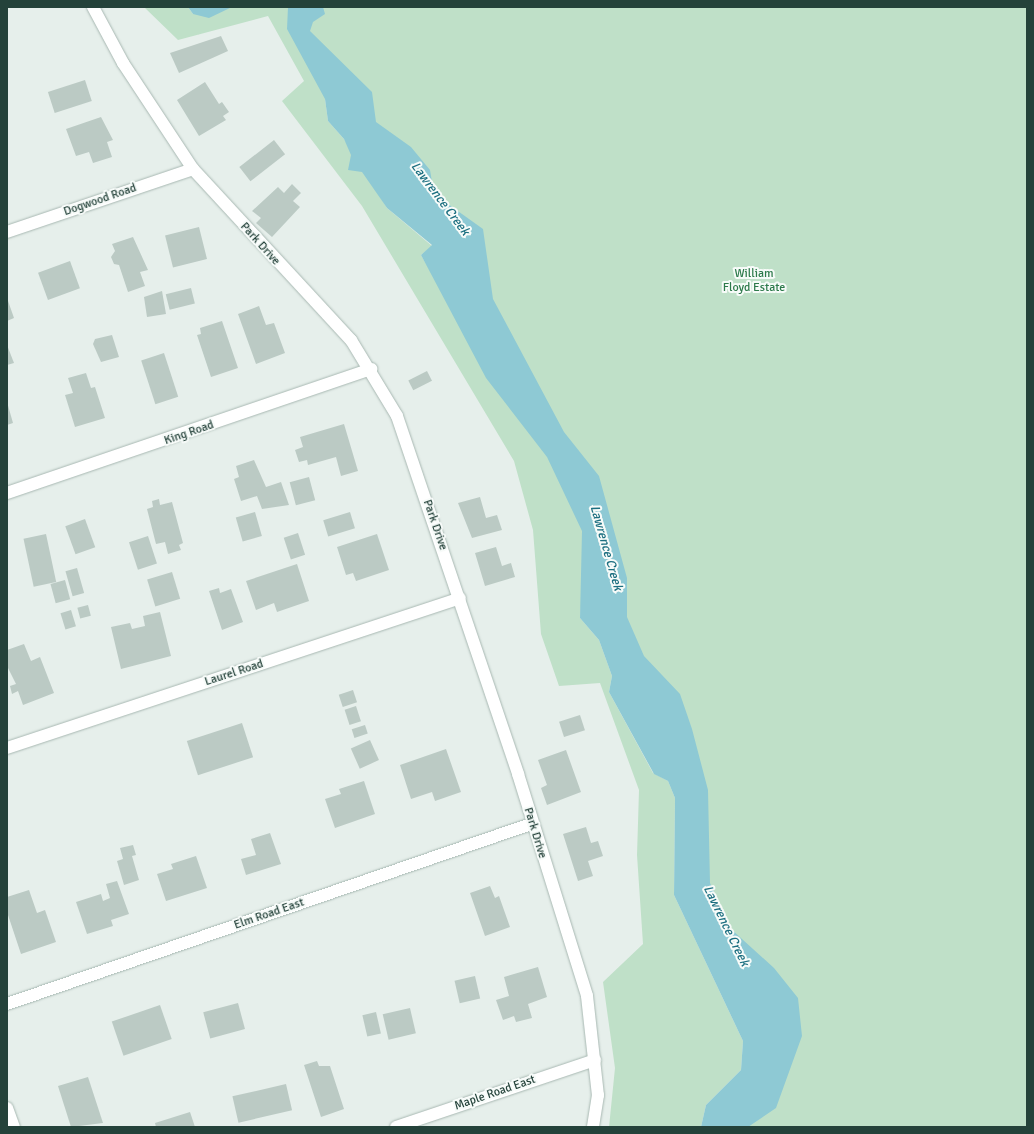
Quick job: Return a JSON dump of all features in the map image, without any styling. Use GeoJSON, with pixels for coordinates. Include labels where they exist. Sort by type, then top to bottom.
{"type":"FeatureCollection","features":[{"type":"Feature","properties":{"kind":"street","name":"Park Drive"},"geometry":{"type":"LineString","coordinates":[[93,7],[123,63],[193,169],[352,340],[396,416],[460,598],[587,996],[598,1095],[593,1127]]}},
{"type":"Feature","properties":{"kind":"street","name":"Dogwood Road"},"geometry":{"type":"LineString","coordinates":[[7,232],[193,169]]}},
{"type":"Feature","properties":{"kind":"street","name":"King Road"},"geometry":{"type":"LineString","coordinates":[[7,494],[370,369]]}},
{"type":"Feature","properties":{"kind":"street","name":"Laurel Road"},"geometry":{"type":"LineString","coordinates":[[7,748],[460,598]]}},
{"type":"Feature","properties":{"kind":"street","name":"Elm Road East"},"geometry":{"type":"LineString","coordinates":[[7,1004],[531,824]]}},
{"type":"Feature","properties":{"kind":"street","name":"Maple Road East"},"geometry":{"type":"LineString","coordinates":[[396,1127],[595,1060]]}},
{"type":"Feature","properties":{"kind":"street"},"geometry":{"type":"LineString","coordinates":[[7,1108],[14,1127]]}},
{"type":"Feature","properties":{"kind":"green space","name":"William Floyd Estate"},"geometry":{"type":"Polygon","coordinates":[[[144,7],[188,7],[193,14],[232,7],[1027,7],[1027,1127],[734,1127],[768,1041],[690,891],[687,806],[583,586],[580,618],[599,640],[612,676],[609,692],[653,773],[668,781],[675,798],[674,895],[743,1041],[741,1070],[706,1105],[701,1127],[609,1127],[615,1068],[603,982],[643,944],[637,855],[639,790],[600,683],[559,686],[541,634],[533,530],[514,461],[362,206],[282,101],[304,81],[268,16],[178,40],[144,7]],[[325,99],[328,121],[344,139],[387,208],[432,246],[421,255],[442,291],[431,211],[325,99]]]}},
{"type":"Feature","properties":{"kind":"water"},"geometry":{"type":"Polygon","coordinates":[[[188,7],[232,7],[209,18],[193,14],[188,7]]]}},
{"type":"Feature","properties":{"kind":"water","name":"Lawrence Creek"},"geometry":{"type":"Polygon","coordinates":[[[288,7],[323,7],[325,14],[313,22],[310,31],[372,92],[376,122],[411,147],[430,170],[434,194],[483,229],[493,299],[564,432],[599,476],[627,578],[627,617],[644,656],[680,694],[692,729],[708,790],[710,883],[731,929],[774,968],[798,998],[802,1036],[776,1108],[748,1127],[701,1127],[706,1105],[741,1070],[743,1041],[674,895],[675,798],[668,781],[654,774],[609,692],[612,676],[599,640],[580,618],[582,531],[547,457],[486,378],[421,255],[432,245],[387,208],[362,172],[348,170],[351,155],[344,139],[328,121],[325,99],[287,29],[288,7]]]}},
{"type":"Feature","properties":{"kind":"building"},"geometry":{"type":"Polygon","coordinates":[[[221,36],[228,51],[179,73],[170,53],[221,36]]]}},
{"type":"Feature","properties":{"kind":"building"},"geometry":{"type":"Polygon","coordinates":[[[85,80],[92,101],[55,113],[48,92],[85,80]]]}},
{"type":"Feature","properties":{"kind":"building"},"geometry":{"type":"Polygon","coordinates":[[[205,82],[219,104],[222,102],[229,112],[223,116],[226,120],[199,136],[177,100],[205,82]]]}},
{"type":"Feature","properties":{"kind":"building"},"geometry":{"type":"Polygon","coordinates":[[[101,117],[113,140],[107,142],[112,157],[93,163],[89,152],[76,156],[66,129],[101,117]]]}},
{"type":"Feature","properties":{"kind":"building"},"geometry":{"type":"Polygon","coordinates":[[[274,140],[285,154],[250,181],[239,167],[274,140]]]}},
{"type":"Feature","properties":{"kind":"building"},"geometry":{"type":"Polygon","coordinates":[[[292,184],[301,193],[293,201],[300,207],[272,237],[256,223],[261,218],[252,211],[278,187],[284,193],[292,184]]]}},
{"type":"Feature","properties":{"kind":"building"},"geometry":{"type":"Polygon","coordinates":[[[199,227],[207,259],[173,267],[165,235],[199,227]]]}},
{"type":"Feature","properties":{"kind":"building"},"geometry":{"type":"Polygon","coordinates":[[[133,237],[148,270],[140,272],[145,286],[128,292],[119,265],[114,264],[111,257],[115,251],[112,244],[133,237]]]}},
{"type":"Feature","properties":{"kind":"building"},"geometry":{"type":"Polygon","coordinates":[[[70,261],[80,288],[48,300],[38,273],[70,261]]]}},
{"type":"Feature","properties":{"kind":"building"},"geometry":{"type":"Polygon","coordinates":[[[191,288],[195,304],[170,310],[166,294],[191,288]]]}},
{"type":"Feature","properties":{"kind":"building"},"geometry":{"type":"Polygon","coordinates":[[[162,291],[166,314],[147,317],[144,297],[162,291]]]}},
{"type":"Feature","properties":{"kind":"building"},"geometry":{"type":"Polygon","coordinates":[[[7,298],[14,318],[7,321],[7,298]]]}},
{"type":"Feature","properties":{"kind":"building"},"geometry":{"type":"Polygon","coordinates":[[[259,306],[266,325],[274,323],[285,353],[256,364],[238,314],[259,306]]]}},
{"type":"Feature","properties":{"kind":"building"},"geometry":{"type":"Polygon","coordinates":[[[222,321],[238,368],[211,377],[197,335],[201,334],[200,328],[222,321]]]}},
{"type":"Feature","properties":{"kind":"building"},"geometry":{"type":"Polygon","coordinates":[[[112,335],[119,357],[101,362],[93,344],[95,339],[112,335]]]}},
{"type":"Feature","properties":{"kind":"building"},"geometry":{"type":"Polygon","coordinates":[[[7,345],[14,363],[7,365],[7,345]]]}},
{"type":"Feature","properties":{"kind":"building"},"geometry":{"type":"Polygon","coordinates":[[[164,353],[178,397],[155,404],[141,360],[164,353]]]}},
{"type":"Feature","properties":{"kind":"building"},"geometry":{"type":"Polygon","coordinates":[[[427,371],[432,381],[413,390],[408,381],[427,371]]]}},
{"type":"Feature","properties":{"kind":"building"},"geometry":{"type":"Polygon","coordinates":[[[86,373],[91,388],[95,387],[105,418],[75,427],[65,395],[73,393],[68,378],[86,373]]]}},
{"type":"Feature","properties":{"kind":"building"},"geometry":{"type":"Polygon","coordinates":[[[7,402],[13,423],[7,425],[7,402]]]}},
{"type":"Feature","properties":{"kind":"building"},"geometry":{"type":"Polygon","coordinates":[[[344,424],[358,471],[341,476],[336,457],[308,465],[307,460],[299,462],[295,450],[303,447],[300,437],[344,424]]]}},
{"type":"Feature","properties":{"kind":"building"},"geometry":{"type":"Polygon","coordinates":[[[254,460],[266,487],[281,482],[289,505],[262,509],[257,496],[241,501],[234,479],[239,477],[236,466],[254,460]]]}},
{"type":"Feature","properties":{"kind":"building"},"geometry":{"type":"Polygon","coordinates":[[[309,477],[315,500],[296,505],[290,482],[309,477]]]}},
{"type":"Feature","properties":{"kind":"building"},"geometry":{"type":"Polygon","coordinates":[[[480,497],[486,518],[497,515],[502,530],[472,538],[458,503],[480,497]]]}},
{"type":"Feature","properties":{"kind":"building"},"geometry":{"type":"Polygon","coordinates":[[[159,499],[160,505],[172,502],[183,543],[179,545],[181,550],[168,554],[165,542],[156,544],[147,509],[153,507],[152,501],[159,499]]]}},
{"type":"Feature","properties":{"kind":"building"},"geometry":{"type":"Polygon","coordinates":[[[255,512],[262,536],[243,542],[236,518],[255,512]]]}},
{"type":"Feature","properties":{"kind":"building"},"geometry":{"type":"Polygon","coordinates":[[[350,512],[355,528],[328,536],[323,520],[350,512]]]}},
{"type":"Feature","properties":{"kind":"building"},"geometry":{"type":"Polygon","coordinates":[[[85,519],[95,547],[76,554],[65,526],[85,519]]]}},
{"type":"Feature","properties":{"kind":"building"},"geometry":{"type":"Polygon","coordinates":[[[298,533],[305,555],[291,560],[284,538],[298,533]]]}},
{"type":"Feature","properties":{"kind":"building"},"geometry":{"type":"Polygon","coordinates":[[[46,534],[56,582],[34,587],[24,539],[46,534]]]}},
{"type":"Feature","properties":{"kind":"building"},"geometry":{"type":"Polygon","coordinates":[[[377,534],[389,570],[356,581],[353,573],[346,575],[337,547],[377,534]]]}},
{"type":"Feature","properties":{"kind":"building"},"geometry":{"type":"Polygon","coordinates":[[[148,536],[157,564],[138,570],[129,542],[148,536]]]}},
{"type":"Feature","properties":{"kind":"building"},"geometry":{"type":"Polygon","coordinates":[[[496,547],[502,566],[511,563],[515,577],[485,586],[475,553],[496,547]]]}},
{"type":"Feature","properties":{"kind":"building"},"geometry":{"type":"Polygon","coordinates":[[[297,564],[309,601],[277,612],[274,603],[256,610],[246,581],[297,564]]]}},
{"type":"Feature","properties":{"kind":"building"},"geometry":{"type":"Polygon","coordinates":[[[77,568],[84,593],[73,596],[65,571],[77,568]]]}},
{"type":"Feature","properties":{"kind":"building"},"geometry":{"type":"Polygon","coordinates":[[[172,572],[180,599],[155,606],[147,580],[172,572]]]}},
{"type":"Feature","properties":{"kind":"building"},"geometry":{"type":"Polygon","coordinates":[[[65,580],[70,599],[56,603],[51,584],[65,580]]]}},
{"type":"Feature","properties":{"kind":"building"},"geometry":{"type":"Polygon","coordinates":[[[219,588],[220,593],[231,589],[243,622],[222,630],[209,591],[219,588]]]}},
{"type":"Feature","properties":{"kind":"building"},"geometry":{"type":"Polygon","coordinates":[[[88,605],[91,616],[80,618],[77,608],[88,605]]]}},
{"type":"Feature","properties":{"kind":"building"},"geometry":{"type":"Polygon","coordinates":[[[71,610],[76,626],[65,629],[60,613],[71,610]]]}},
{"type":"Feature","properties":{"kind":"building"},"geometry":{"type":"Polygon","coordinates":[[[160,612],[171,656],[121,669],[111,627],[130,623],[132,629],[145,626],[143,616],[160,612]]]}},
{"type":"Feature","properties":{"kind":"building"},"geometry":{"type":"Polygon","coordinates":[[[24,644],[31,661],[40,657],[54,693],[23,705],[18,691],[12,694],[10,686],[16,684],[7,666],[7,650],[24,644]]]}},
{"type":"Feature","properties":{"kind":"building"},"geometry":{"type":"Polygon","coordinates":[[[353,690],[357,702],[343,707],[339,695],[353,690]]]}},
{"type":"Feature","properties":{"kind":"building"},"geometry":{"type":"Polygon","coordinates":[[[356,706],[361,721],[350,725],[345,710],[356,706]]]}},
{"type":"Feature","properties":{"kind":"building"},"geometry":{"type":"Polygon","coordinates":[[[580,715],[585,730],[564,737],[559,722],[580,715]]]}},
{"type":"Feature","properties":{"kind":"building"},"geometry":{"type":"Polygon","coordinates":[[[242,723],[253,757],[198,775],[187,741],[242,723]]]}},
{"type":"Feature","properties":{"kind":"building"},"geometry":{"type":"Polygon","coordinates":[[[365,725],[368,734],[354,738],[352,729],[365,725]]]}},
{"type":"Feature","properties":{"kind":"building"},"geometry":{"type":"Polygon","coordinates":[[[370,740],[379,760],[360,769],[351,749],[370,740]]]}},
{"type":"Feature","properties":{"kind":"building"},"geometry":{"type":"Polygon","coordinates":[[[446,749],[461,792],[435,801],[432,792],[411,799],[400,765],[446,749]]]}},
{"type":"Feature","properties":{"kind":"building"},"geometry":{"type":"Polygon","coordinates":[[[566,750],[581,792],[547,805],[541,788],[547,785],[538,760],[566,750]]]}},
{"type":"Feature","properties":{"kind":"building"},"geometry":{"type":"Polygon","coordinates":[[[364,781],[375,814],[335,828],[325,799],[341,794],[339,789],[364,781]]]}},
{"type":"Feature","properties":{"kind":"building"},"geometry":{"type":"Polygon","coordinates":[[[586,827],[591,843],[598,841],[603,856],[588,861],[593,876],[578,881],[563,834],[586,827]]]}},
{"type":"Feature","properties":{"kind":"building"},"geometry":{"type":"Polygon","coordinates":[[[270,833],[281,864],[246,875],[241,859],[256,855],[251,839],[270,833]]]}},
{"type":"Feature","properties":{"kind":"building"},"geometry":{"type":"Polygon","coordinates":[[[133,845],[136,855],[132,856],[139,880],[124,885],[117,861],[123,859],[120,848],[133,845]]]}},
{"type":"Feature","properties":{"kind":"building"},"geometry":{"type":"Polygon","coordinates":[[[196,856],[207,888],[166,901],[157,874],[173,869],[171,864],[196,856]]]}},
{"type":"Feature","properties":{"kind":"building"},"geometry":{"type":"Polygon","coordinates":[[[117,881],[129,914],[111,920],[113,926],[87,934],[76,902],[101,894],[103,901],[110,898],[106,884],[117,881]]]}},
{"type":"Feature","properties":{"kind":"building"},"geometry":{"type":"Polygon","coordinates":[[[490,886],[495,898],[499,896],[510,927],[485,936],[470,893],[490,886]]]}},
{"type":"Feature","properties":{"kind":"building"},"geometry":{"type":"Polygon","coordinates":[[[29,890],[37,913],[45,910],[56,942],[21,954],[7,912],[7,897],[29,890]]]}},
{"type":"Feature","properties":{"kind":"building"},"geometry":{"type":"Polygon","coordinates":[[[538,967],[547,997],[528,1004],[532,1018],[516,1022],[514,1016],[503,1020],[496,1000],[509,996],[504,977],[538,967]]]}},
{"type":"Feature","properties":{"kind":"building"},"geometry":{"type":"Polygon","coordinates":[[[475,976],[480,998],[460,1003],[455,981],[475,976]]]}},
{"type":"Feature","properties":{"kind":"building"},"geometry":{"type":"Polygon","coordinates":[[[238,1003],[245,1029],[210,1038],[203,1012],[238,1003]]]}},
{"type":"Feature","properties":{"kind":"building"},"geometry":{"type":"Polygon","coordinates":[[[160,1005],[172,1039],[123,1056],[112,1022],[160,1005]]]}},
{"type":"Feature","properties":{"kind":"building"},"geometry":{"type":"Polygon","coordinates":[[[410,1008],[416,1033],[389,1040],[383,1014],[410,1008]]]}},
{"type":"Feature","properties":{"kind":"building"},"geometry":{"type":"Polygon","coordinates":[[[376,1012],[381,1033],[367,1037],[362,1015],[376,1012]]]}},
{"type":"Feature","properties":{"kind":"building"},"geometry":{"type":"Polygon","coordinates":[[[317,1061],[319,1066],[330,1066],[344,1109],[321,1117],[304,1065],[317,1061]]]}},
{"type":"Feature","properties":{"kind":"building"},"geometry":{"type":"Polygon","coordinates":[[[88,1077],[103,1123],[71,1127],[58,1086],[88,1077]]]}},
{"type":"Feature","properties":{"kind":"building"},"geometry":{"type":"Polygon","coordinates":[[[286,1084],[292,1110],[238,1123],[232,1096],[286,1084]]]}},
{"type":"Feature","properties":{"kind":"building"},"geometry":{"type":"Polygon","coordinates":[[[190,1112],[195,1127],[156,1127],[155,1123],[190,1112]]]}}]}
